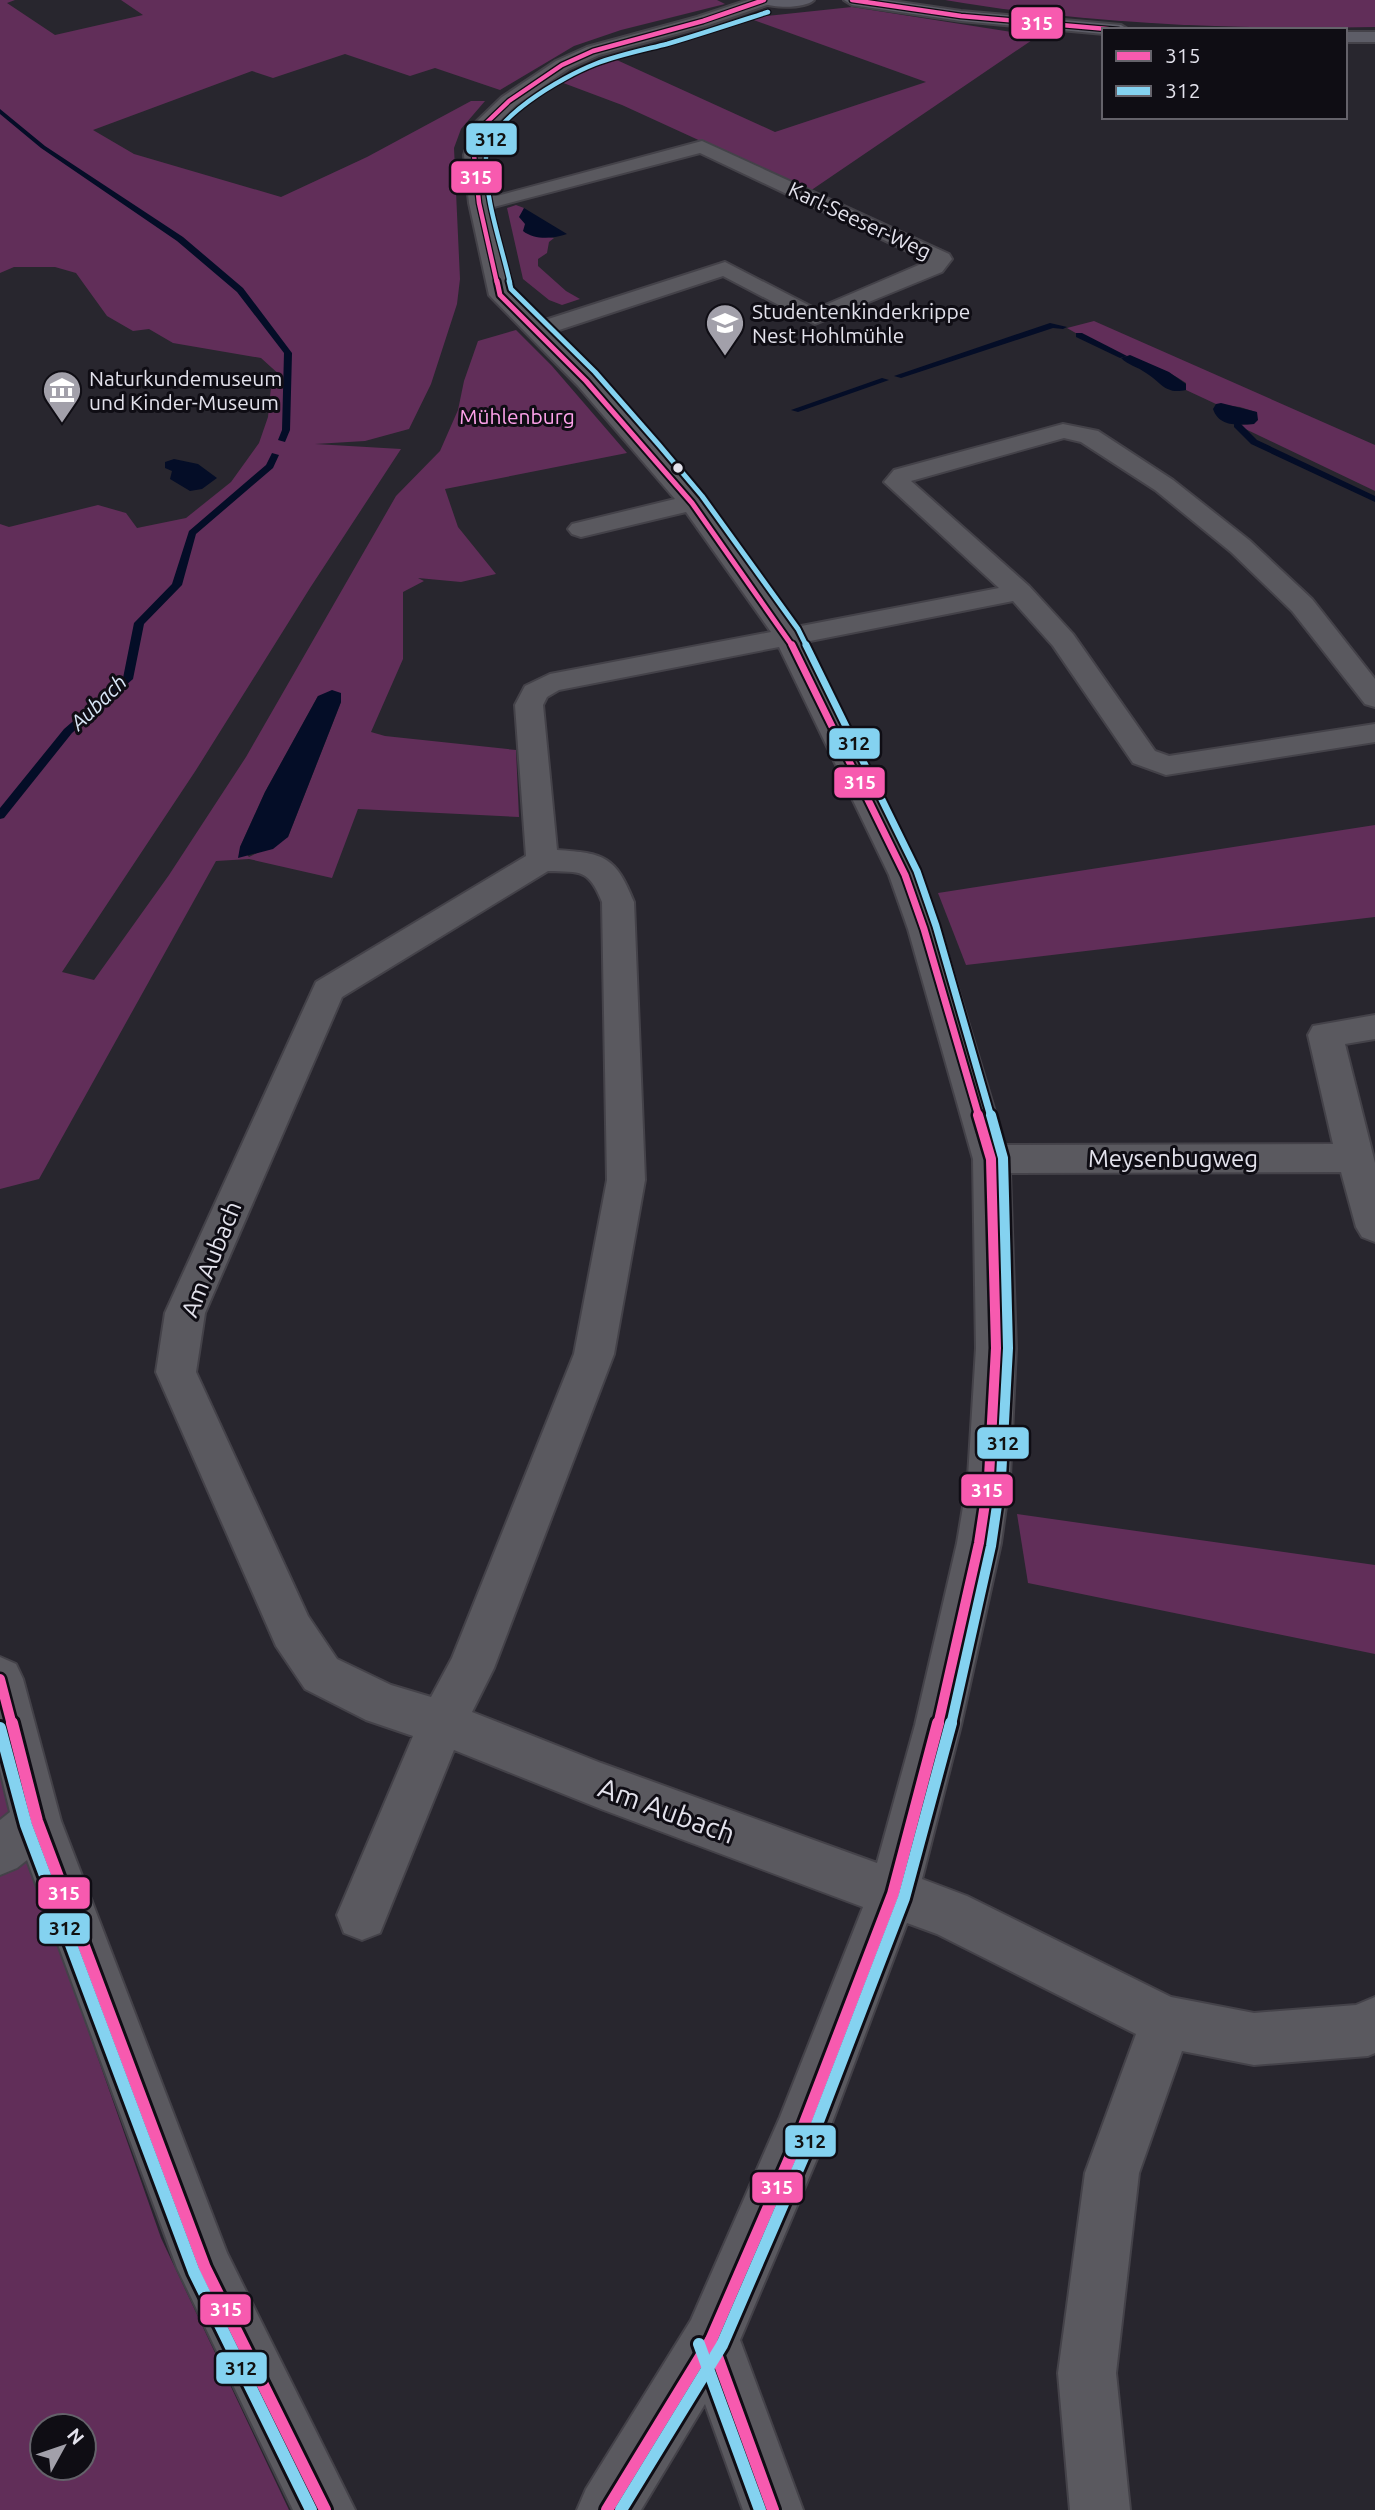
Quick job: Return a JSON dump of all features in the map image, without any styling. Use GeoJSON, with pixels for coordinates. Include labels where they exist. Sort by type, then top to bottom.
{"type":"FeatureCollection","features":[{"type":"Feature","properties":{"kind":"main road"},"geometry":{"type":"LineString","coordinates":[[765,0],[806,0]]}},
{"type":"Feature","properties":{"kind":"main road"},"geometry":{"type":"LineString","coordinates":[[852,0],[961,16],[1102,28]]}},
{"type":"Feature","properties":{"kind":"main road"},"geometry":{"type":"LineString","coordinates":[[1347,37],[1375,37]]}},
{"type":"Feature","properties":{"kind":"street"},"geometry":{"type":"LineString","coordinates":[[607,2510],[711,2340],[803,2128],[893,1894],[938,1725],[979,1543],[987,1490],[996,1348],[991,1159],[924,929],[905,875],[788,636],[692,503],[617,414],[500,295],[479,203],[474,155],[482,127],[509,101],[562,65],[593,51],[703,21],[765,0]]}},
{"type":"Feature","properties":{"kind":"street","name":"Karl-Seeser-Weg"},"geometry":{"type":"LineString","coordinates":[[479,203],[498,202],[702,147],[941,259],[934,267],[815,317],[724,268],[536,330]]}},
{"type":"Feature","properties":{"kind":"street"},"geometry":{"type":"LineString","coordinates":[[1375,698],[1302,605],[1240,546],[1164,485],[1089,436],[1063,431],[904,475],[897,482],[1019,592],[1063,640],[1144,757],[1166,766],[1375,733]]}},
{"type":"Feature","properties":{"kind":"street"},"geometry":{"type":"LineString","coordinates":[[580,529],[692,503]]}},
{"type":"Feature","properties":{"kind":"street"},"geometry":{"type":"LineString","coordinates":[[362,1915],[442,1723],[471,1668],[594,1354],[626,1180],[618,902],[607,875],[585,862],[542,860],[528,705],[535,692],[550,683],[1019,592]]}},
{"type":"Feature","properties":{"kind":"street","name":"Am Aubach"},"geometry":{"type":"LineString","coordinates":[[542,860],[328,990],[185,1313],[176,1372],[292,1632],[321,1674],[382,1704],[442,1723],[601,1786],[949,1914],[1166,2022],[1254,2039],[1368,2030],[1375,2023]]}},
{"type":"Feature","properties":{"kind":"street"},"geometry":{"type":"LineString","coordinates":[[1375,1027],[1325,1035],[1375,1227]]}},
{"type":"Feature","properties":{"kind":"street","name":"Meysenbugweg"},"geometry":{"type":"LineString","coordinates":[[991,1159],[1355,1158]]}},
{"type":"Feature","properties":{"kind":"street"},"geometry":{"type":"LineString","coordinates":[[0,1679],[18,1836],[205,2268],[325,2510]]}},
{"type":"Feature","properties":{"kind":"street"},"geometry":{"type":"LineString","coordinates":[[1100,2510],[1087,2373],[1112,2173],[1166,2022]]}},
{"type":"Feature","properties":{"kind":"street"},"geometry":{"type":"LineString","coordinates":[[711,2340],[773,2510]]}},
{"type":"Feature","properties":{"kind":"green space","name":"Mühlenburg"},"geometry":{"type":"Polygon","coordinates":[[[0,0],[15,0],[7,3],[55,35],[143,15],[121,0],[717,0],[725,4],[621,30],[574,46],[500,90],[435,68],[410,76],[345,54],[273,78],[252,71],[93,130],[134,154],[281,197],[367,157],[471,101],[485,101],[461,129],[454,148],[460,279],[457,304],[431,384],[409,429],[365,441],[315,444],[401,449],[196,770],[62,972],[94,980],[169,875],[246,757],[396,496],[440,451],[458,410],[464,381],[478,341],[516,330],[552,366],[627,453],[445,489],[458,527],[496,574],[461,582],[418,578],[424,581],[403,592],[403,659],[371,732],[385,736],[516,750],[519,817],[358,809],[332,878],[249,859],[216,861],[39,1179],[0,1189],[0,524],[9,527],[98,505],[126,513],[137,528],[186,518],[231,482],[259,443],[268,417],[271,387],[282,377],[261,358],[173,343],[149,329],[133,331],[107,316],[76,273],[55,267],[14,267],[0,273],[0,0]],[[318,696],[265,792],[240,847],[249,857],[288,837],[341,702],[318,696]]]}},
{"type":"Feature","properties":{"kind":"green space"},"geometry":{"type":"Polygon","coordinates":[[[945,0],[1375,0],[1375,27],[1159,24],[1052,15],[945,0]]]}},
{"type":"Feature","properties":{"kind":"green space"},"geometry":{"type":"Polygon","coordinates":[[[852,7],[1038,36],[810,191],[622,105],[558,81],[608,56],[775,132],[926,82],[748,18],[852,7]]]}},
{"type":"Feature","properties":{"kind":"green space"},"geometry":{"type":"Polygon","coordinates":[[[516,205],[524,208],[524,220],[531,229],[554,238],[549,242],[547,253],[538,259],[538,266],[566,291],[580,299],[562,305],[549,300],[523,279],[507,208],[516,205]]]}},
{"type":"Feature","properties":{"kind":"green space"},"geometry":{"type":"Polygon","coordinates":[[[1094,321],[1375,445],[1375,491],[1237,425],[1254,424],[1256,412],[1216,404],[1186,390],[1186,383],[1170,373],[1108,350],[1067,328],[1094,321]]]}},
{"type":"Feature","properties":{"kind":"green space"},"geometry":{"type":"Polygon","coordinates":[[[1375,825],[1375,917],[966,965],[938,893],[1375,825]]]}},
{"type":"Feature","properties":{"kind":"green space"},"geometry":{"type":"Polygon","coordinates":[[[1017,1514],[1375,1565],[1375,1654],[1028,1583],[1017,1514]]]}},
{"type":"Feature","properties":{"kind":"green space"},"geometry":{"type":"Polygon","coordinates":[[[0,1762],[33,1873],[161,2238],[289,2510],[0,2510],[0,1762]]]}},
{"type":"Feature","properties":{"kind":"water"},"geometry":{"type":"Polygon","coordinates":[[[524,208],[567,234],[544,238],[527,234],[523,231],[525,224],[519,217],[524,208]]]}},
{"type":"Feature","properties":{"kind":"water"},"geometry":{"type":"Polygon","coordinates":[[[1130,355],[1169,372],[1186,384],[1186,390],[1168,389],[1121,358],[1130,355]]]}},
{"type":"Feature","properties":{"kind":"water"},"geometry":{"type":"Polygon","coordinates":[[[1216,404],[1257,412],[1258,420],[1254,424],[1224,422],[1213,409],[1216,404]]]}},
{"type":"Feature","properties":{"kind":"water"},"geometry":{"type":"Polygon","coordinates":[[[174,459],[198,464],[217,478],[202,489],[190,491],[170,479],[172,471],[165,468],[165,462],[174,459]]]}},
{"type":"Feature","properties":{"kind":"water"},"geometry":{"type":"Polygon","coordinates":[[[332,690],[341,693],[341,702],[288,837],[273,849],[238,858],[240,847],[265,792],[318,696],[332,690]]]}},
{"type":"Feature","properties":{"kind":"waterway","name":"Aubach"},"geometry":{"type":"LineString","coordinates":[[0,111],[43,147],[180,239],[240,290],[288,353],[286,430],[282,440]]}},
{"type":"Feature","properties":{"kind":"waterway"},"geometry":{"type":"LineString","coordinates":[[898,376],[1053,325],[1063,327]]}},
{"type":"Feature","properties":{"kind":"waterway"},"geometry":{"type":"LineString","coordinates":[[1079,335],[1123,356]]}},
{"type":"Feature","properties":{"kind":"waterway"},"geometry":{"type":"LineString","coordinates":[[795,410],[885,380]]}},
{"type":"Feature","properties":{"kind":"waterway"},"geometry":{"type":"LineString","coordinates":[[1237,425],[1254,442],[1375,499]]}},
{"type":"Feature","properties":{"kind":"waterway","name":"Aubach"},"geometry":{"type":"LineString","coordinates":[[0,815],[68,731],[128,679],[139,623],[177,585],[192,533],[270,466],[275,455]]}},
{"type":"Feature","properties":{"kind":"transit line","name":"315"},"geometry":{"type":"LineString","coordinates":[[607,2510],[711,2340],[803,2128],[893,1894],[938,1725],[979,1543],[989,1477],[996,1348],[991,1159],[924,929],[905,875],[788,636],[692,503],[650,453],[586,381],[500,295],[479,203],[474,155],[482,127],[509,101],[562,65],[593,51],[703,21],[764,0]]}},
{"type":"Feature","properties":{"kind":"transit line","name":"315"},"geometry":{"type":"LineString","coordinates":[[852,0],[961,16],[1102,29]]}},
{"type":"Feature","properties":{"kind":"transit line","name":"312"},"geometry":{"type":"LineString","coordinates":[[621,2510],[722,2345],[814,2132],[904,1898],[950,1728],[991,1546],[1001,1478],[1008,1348],[1003,1158],[936,926],[917,871],[798,629],[702,496],[659,445],[595,372],[511,289],[491,201],[486,156],[493,134],[517,111],[568,76],[597,63],[706,33],[768,12]]}},
{"type":"Feature","properties":{"kind":"transit line","name":"315"},"geometry":{"type":"LineString","coordinates":[[0,1679],[37,1821],[205,2268],[325,2510]]}},
{"type":"Feature","properties":{"kind":"transit line","name":"312"},"geometry":{"type":"LineString","coordinates":[[0,1728],[26,1825],[194,2272],[311,2510]]}},
{"type":"Feature","properties":{"kind":"transit line","name":"315"},"geometry":{"type":"LineString","coordinates":[[711,2340],[773,2510]]}},
{"type":"Feature","properties":{"kind":"transit line","name":"312"},"geometry":{"type":"LineString","coordinates":[[699,2344],[760,2510]]}},
{"type":"Feature","properties":{"kind":"place","name":"Studentenkinderkrippe Nest Hohlmühle"},"geometry":{"type":"Point","coordinates":[725,357]}},
{"type":"Feature","properties":{"kind":"place","name":"Naturkundemuseum und Kinder-Museum"},"geometry":{"type":"Point","coordinates":[62,424]}}]}
